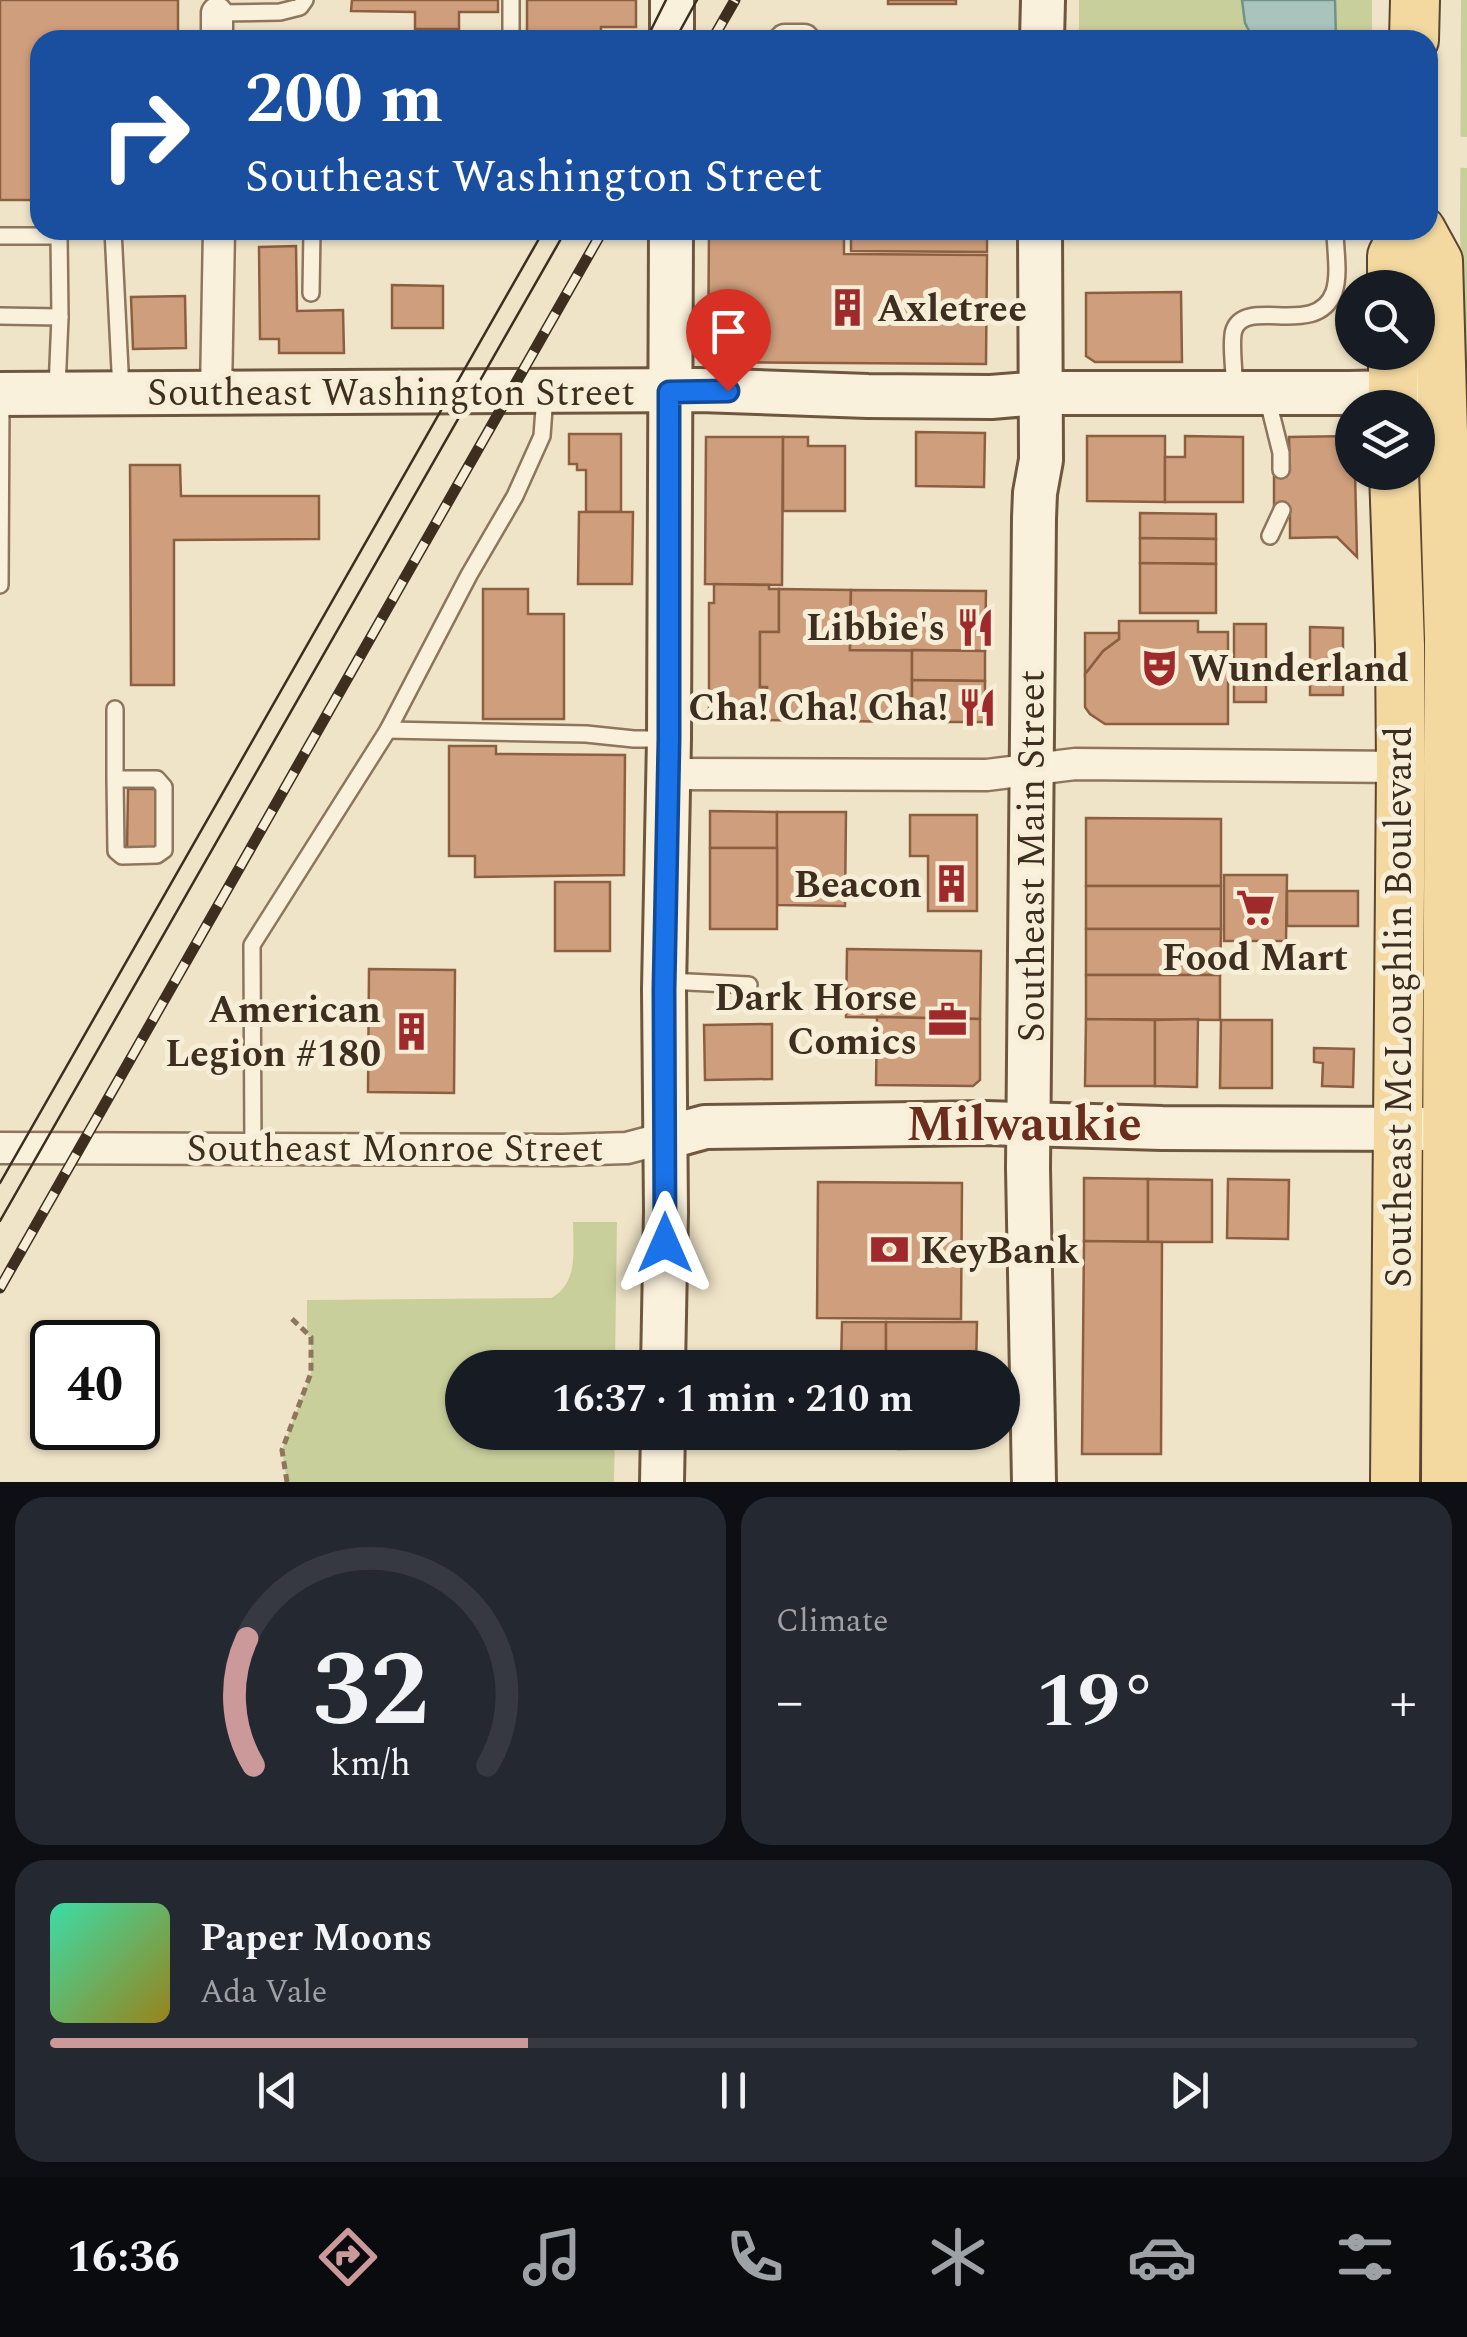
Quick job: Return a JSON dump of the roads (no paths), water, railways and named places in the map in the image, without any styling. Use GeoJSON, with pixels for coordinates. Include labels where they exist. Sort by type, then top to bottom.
{"type":"FeatureCollection","features":[{"type":"Feature","properties":{"kind":"main road"},"geometry":{"type":"LineString","coordinates":[[1414,30],[1415,0]]}},
{"type":"Feature","properties":{"kind":"main road"},"geometry":{"type":"LineString","coordinates":[[1392,270],[1392,256],[1400,240]]}},
{"type":"Feature","properties":{"kind":"main road","name":"Southeast McLoughlin Boulevard"},"geometry":{"type":"LineString","coordinates":[[1426,240],[1438,261],[1449,638],[1446,1482]]}},
{"type":"Feature","properties":{"kind":"main road","name":"Southeast McLoughlin Boulevard"},"geometry":{"type":"LineString","coordinates":[[1395,490],[1400,646],[1396,1482]]}},
{"type":"Feature","properties":{"kind":"street"},"geometry":{"type":"LineString","coordinates":[[672,0],[672,30]]}},
{"type":"Feature","properties":{"kind":"street"},"geometry":{"type":"LineString","coordinates":[[1042,30],[1043,0]]}},
{"type":"Feature","properties":{"kind":"street"},"geometry":{"type":"LineString","coordinates":[[216,392],[219,240]]}},
{"type":"Feature","properties":{"kind":"street"},"geometry":{"type":"LineString","coordinates":[[663,1350],[670,240]]}},
{"type":"Feature","properties":{"kind":"street","name":"Southeast Main Street"},"geometry":{"type":"LineString","coordinates":[[1034,1482],[1028,1125],[1034,493],[1041,460],[1040,240]]}},
{"type":"Feature","properties":{"kind":"street","name":"Southeast Washington Street"},"geometry":{"type":"LineString","coordinates":[[1,394],[717,391],[956,397],[1251,393],[1441,384]]}},
{"type":"Feature","properties":{"kind":"street"},"geometry":{"type":"LineString","coordinates":[[669,756],[988,776],[1075,764],[1400,766]]}},
{"type":"Feature","properties":{"kind":"street","name":"Southeast Monroe Street"},"geometry":{"type":"LineString","coordinates":[[0,1148],[564,1150],[627,1148],[705,1127],[1028,1125],[1448,1130]]}},
{"type":"Feature","properties":{"kind":"street"},"geometry":{"type":"LineString","coordinates":[[662,1482],[663,1450]]}},
{"type":"Feature","properties":{"kind":"lane"},"geometry":{"type":"LineString","coordinates":[[217,18],[280,12],[300,7],[305,0]]}},
{"type":"Feature","properties":{"kind":"lane"},"geometry":{"type":"LineString","coordinates":[[511,0],[512,30]]}},
{"type":"Feature","properties":{"kind":"lane"},"geometry":{"type":"LineString","coordinates":[[0,236],[30,236]]}},
{"type":"Feature","properties":{"kind":"lane"},"geometry":{"type":"LineString","coordinates":[[56,393],[59,240]]}},
{"type":"Feature","properties":{"kind":"lane"},"geometry":{"type":"LineString","coordinates":[[113,240],[121,393]]}},
{"type":"Feature","properties":{"kind":"lane"},"geometry":{"type":"LineString","coordinates":[[311,294],[312,240]]}},
{"type":"Feature","properties":{"kind":"lane"},"geometry":{"type":"LineString","coordinates":[[1281,470],[1281,453],[1251,393],[1233,332],[1249,316],[1305,316],[1324,306],[1336,286],[1335,240]]}},
{"type":"Feature","properties":{"kind":"lane"},"geometry":{"type":"LineString","coordinates":[[0,316],[60,317]]}},
{"type":"Feature","properties":{"kind":"lane"},"geometry":{"type":"LineString","coordinates":[[253,1149],[252,946],[388,730],[515,496],[542,436],[545,392]]}},
{"type":"Feature","properties":{"kind":"lane"},"geometry":{"type":"LineString","coordinates":[[0,584],[1,394]]}},
{"type":"Feature","properties":{"kind":"lane"},"geometry":{"type":"LineString","coordinates":[[1270,536],[1282,510]]}},
{"type":"Feature","properties":{"kind":"lane"},"geometry":{"type":"LineString","coordinates":[[115,709],[115,779],[116,851],[122,856],[157,855],[164,850],[164,787],[156,779],[115,779]]}},
{"type":"Feature","properties":{"kind":"lane"},"geometry":{"type":"LineString","coordinates":[[388,730],[586,734],[634,740],[669,756]]}},
{"type":"Feature","properties":{"kind":"lane"},"geometry":{"type":"LineString","coordinates":[[664,981],[749,985]]}},
{"type":"Feature","properties":{"kind":"water"},"geometry":{"type":"Polygon","coordinates":[[[1242,0],[1335,0],[1336,30],[1249,30],[1242,0]]]}},
{"type":"Feature","properties":{"kind":"tram line"},"geometry":{"type":"LineString","coordinates":[[651,30],[666,0]]}},
{"type":"Feature","properties":{"kind":"tram line"},"geometry":{"type":"LineString","coordinates":[[680,30],[697,0]]}},
{"type":"Feature","properties":{"kind":"tram line"},"geometry":{"type":"LineString","coordinates":[[0,1183],[538,240]]}},
{"type":"Feature","properties":{"kind":"tram line"},"geometry":{"type":"LineString","coordinates":[[0,1221],[560,240]]}},
{"type":"Feature","properties":{"kind":"railway"},"geometry":{"type":"LineString","coordinates":[[718,30],[735,0]]}},
{"type":"Feature","properties":{"kind":"railway"},"geometry":{"type":"LineString","coordinates":[[0,1288],[597,240]]}},
{"type":"Feature","properties":{"kind":"place","name":"Axletree"},"geometry":{"type":"Point","coordinates":[847,308]}},
{"type":"Feature","properties":{"kind":"place","name":"Libbie's"},"geometry":{"type":"Point","coordinates":[975,627]}},
{"type":"Feature","properties":{"kind":"place","name":"Wunderland"},"geometry":{"type":"Point","coordinates":[1159,668]}},
{"type":"Feature","properties":{"kind":"place","name":"Cha! Cha! Cha!"},"geometry":{"type":"Point","coordinates":[978,707]}},
{"type":"Feature","properties":{"kind":"place","name":"Beacon"},"geometry":{"type":"Point","coordinates":[952,884]}},
{"type":"Feature","properties":{"kind":"place","name":"Food Mart"},"geometry":{"type":"Point","coordinates":[1255,908]}},
{"type":"Feature","properties":{"kind":"place","name":"Dark Horse Comics"},"geometry":{"type":"Point","coordinates":[947,1019]}},
{"type":"Feature","properties":{"kind":"place","name":"American Legion #180"},"geometry":{"type":"Point","coordinates":[411,1031]}},
{"type":"Feature","properties":{"kind":"place","name":"KeyBank"},"geometry":{"type":"Point","coordinates":[890,1250]}},
{"type":"Feature","properties":{"kind":"district","name":"Milwaukie"},"geometry":{"type":"Point","coordinates":[1024,1123]}}]}
